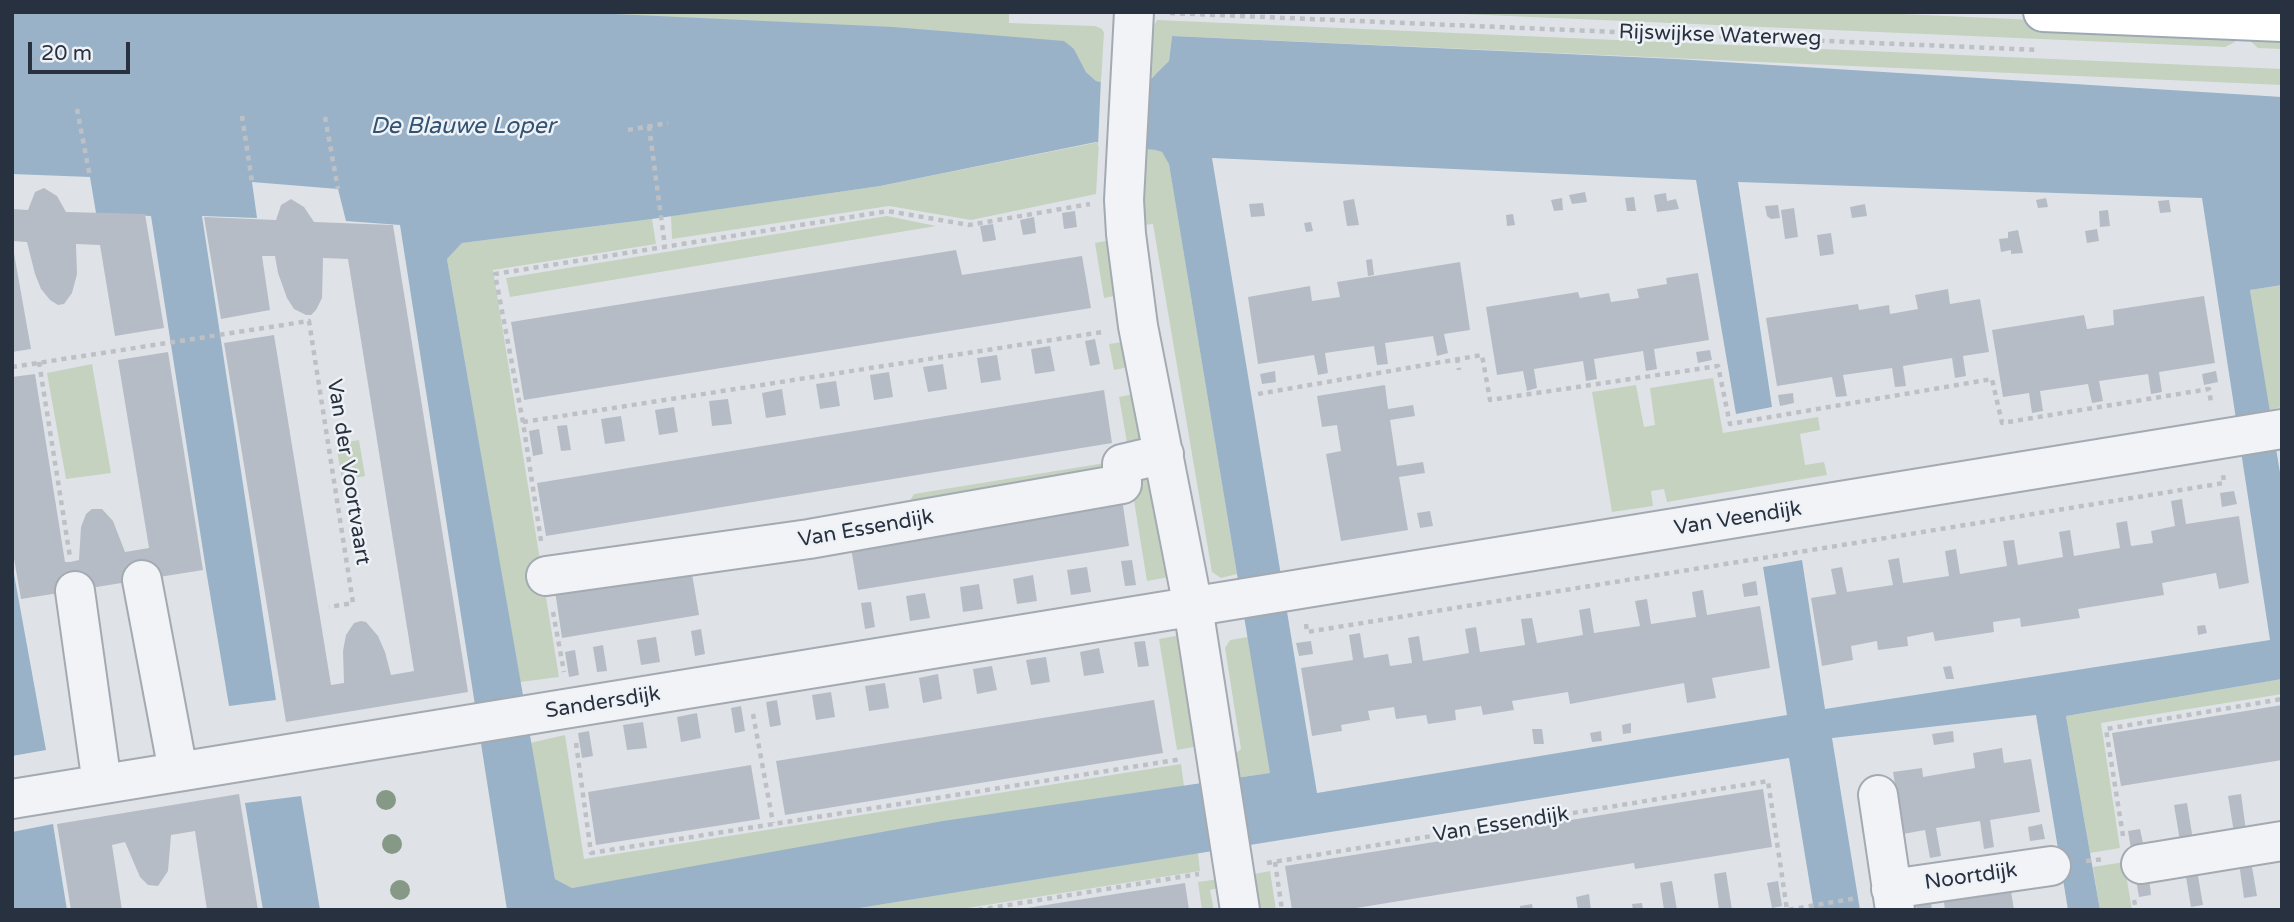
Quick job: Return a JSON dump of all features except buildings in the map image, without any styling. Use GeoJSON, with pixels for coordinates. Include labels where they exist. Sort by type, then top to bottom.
{"type":"FeatureCollection","features":[{"type":"Feature","properties":{"kind":"main road"},"geometry":{"type":"LineString","coordinates":[[2043,12],[2243,16],[2282,22]]}},
{"type":"Feature","properties":{"kind":"street"},"geometry":{"type":"LineString","coordinates":[[1134,12],[1125,187],[1138,326],[1193,607],[1240,910]]}},
{"type":"Feature","properties":{"kind":"street","name":"Van Veendijk"},"geometry":{"type":"LineString","coordinates":[[1193,607],[2282,429]]}},
{"type":"Feature","properties":{"kind":"street","name":"Van Essendijk"},"geometry":{"type":"LineString","coordinates":[[546,576],[809,539],[1122,484],[1122,464],[1164,454]]}},
{"type":"Feature","properties":{"kind":"street"},"geometry":{"type":"LineString","coordinates":[[73,576],[102,784]]}},
{"type":"Feature","properties":{"kind":"street"},"geometry":{"type":"LineString","coordinates":[[142,579],[178,771]]}},
{"type":"Feature","properties":{"kind":"street","name":"Sandersdijk"},"geometry":{"type":"LineString","coordinates":[[12,799],[1193,607]]}},
{"type":"Feature","properties":{"kind":"street"},"geometry":{"type":"LineString","coordinates":[[1878,795],[1883,899]]}},
{"type":"Feature","properties":{"kind":"street"},"geometry":{"type":"LineString","coordinates":[[2133,868],[2282,841]]}},
{"type":"Feature","properties":{"kind":"street","name":"Noortdijk"},"geometry":{"type":"LineString","coordinates":[[1883,899],[2051,866]]}},
{"type":"Feature","properties":{"kind":"path","name":"Rijswijkse Waterweg"},"geometry":{"type":"LineString","coordinates":[[1158,12],[2047,50]]}},
{"type":"Feature","properties":{"kind":"path"},"geometry":{"type":"LineString","coordinates":[[77,109],[90,177]]}},
{"type":"Feature","properties":{"kind":"path"},"geometry":{"type":"LineString","coordinates":[[242,116],[252,182]]}},
{"type":"Feature","properties":{"kind":"path"},"geometry":{"type":"LineString","coordinates":[[325,117],[338,189]]}},
{"type":"Feature","properties":{"kind":"path"},"geometry":{"type":"LineString","coordinates":[[628,130],[668,123]]}},
{"type":"Feature","properties":{"kind":"path"},"geometry":{"type":"LineString","coordinates":[[649,126],[665,247]]}},
{"type":"Feature","properties":{"kind":"path"},"geometry":{"type":"LineString","coordinates":[[1125,187],[969,225],[888,211],[495,274],[523,422],[546,576],[554,711],[591,853],[1217,753]]}},
{"type":"Feature","properties":{"kind":"path","name":"Van der Voortvaart"},"geometry":{"type":"LineString","coordinates":[[39,362],[309,321],[353,603],[329,607]]}},
{"type":"Feature","properties":{"kind":"path"},"geometry":{"type":"LineString","coordinates":[[523,422],[1138,326]]}},
{"type":"Feature","properties":{"kind":"path"},"geometry":{"type":"LineString","coordinates":[[1258,394],[1482,355],[1490,400],[1718,366],[1730,424],[1992,379],[2002,423],[2209,389],[2224,483],[1307,632],[1301,588]]}},
{"type":"Feature","properties":{"kind":"path"},"geometry":{"type":"LineString","coordinates":[[1457,358],[1459,370]]}},
{"type":"Feature","properties":{"kind":"path"},"geometry":{"type":"LineString","coordinates":[[12,367],[39,362],[73,576]]}},
{"type":"Feature","properties":{"kind":"path"},"geometry":{"type":"LineString","coordinates":[[747,680],[773,823]]}},
{"type":"Feature","properties":{"kind":"path"},"geometry":{"type":"LineString","coordinates":[[2136,910],[2133,868],[2106,729],[2282,699]]}},
{"type":"Feature","properties":{"kind":"path","name":"Van Essendijk"},"geometry":{"type":"LineString","coordinates":[[978,910],[1768,781],[1787,910],[1883,899]]}},
{"type":"Feature","properties":{"kind":"path"},"geometry":{"type":"LineString","coordinates":[[1275,862],[1282,910]]}},
{"type":"Feature","properties":{"kind":"green space"},"geometry":{"type":"Polygon","coordinates":[[[572,12],[1009,14],[1009,23],[1095,26],[1102,29],[1101,82],[1086,72],[1074,49],[572,12]]]}},
{"type":"Feature","properties":{"kind":"green space"},"geometry":{"type":"Polygon","coordinates":[[[1416,12],[1857,12],[2237,29],[2235,42],[2225,47],[1416,12]]]}},
{"type":"Feature","properties":{"kind":"green space"},"geometry":{"type":"Polygon","coordinates":[[[1157,20],[2282,69],[2282,85],[1172,36],[1169,61],[1147,81],[1149,34],[1157,20]]]}},
{"type":"Feature","properties":{"kind":"green space"},"geometry":{"type":"Polygon","coordinates":[[[2282,31],[2282,49],[2258,48],[2248,39],[2282,31]]]}},
{"type":"Feature","properties":{"kind":"green space"},"geometry":{"type":"Polygon","coordinates":[[[1099,142],[1096,194],[971,220],[889,206],[672,239],[671,216],[880,186],[1099,142]]]}},
{"type":"Feature","properties":{"kind":"green space"},"geometry":{"type":"Polygon","coordinates":[[[1144,147],[1162,152],[1169,163],[1237,574],[1221,578],[1212,572],[1153,224],[1143,225],[1144,147]]]}},
{"type":"Feature","properties":{"kind":"green space"},"geometry":{"type":"Polygon","coordinates":[[[887,216],[936,226],[510,297],[506,278],[887,216]]]}},
{"type":"Feature","properties":{"kind":"green space"},"geometry":{"type":"Polygon","coordinates":[[[652,219],[656,244],[493,270],[559,677],[520,682],[447,259],[462,243],[652,219]]]}},
{"type":"Feature","properties":{"kind":"green space"},"geometry":{"type":"Polygon","coordinates":[[[1115,239],[1124,294],[1104,298],[1095,243],[1115,239]]]}},
{"type":"Feature","properties":{"kind":"green space"},"geometry":{"type":"Polygon","coordinates":[[[2282,285],[2282,407],[2269,410],[2250,290],[2282,285]]]}},
{"type":"Feature","properties":{"kind":"green space"},"geometry":{"type":"Polygon","coordinates":[[[1130,341],[1149,451],[1129,454],[1119,397],[1134,394],[1129,367],[1114,370],[1109,344],[1130,341]]]}},
{"type":"Feature","properties":{"kind":"green space"},"geometry":{"type":"Polygon","coordinates":[[[92,364],[111,473],[66,479],[47,373],[92,364]]]}},
{"type":"Feature","properties":{"kind":"green space"},"geometry":{"type":"Polygon","coordinates":[[[1713,378],[1723,433],[1818,417],[1820,430],[1800,434],[1805,465],[1824,462],[1827,475],[1667,502],[1664,489],[1651,491],[1653,506],[1612,512],[1592,392],[1636,385],[1644,427],[1655,425],[1650,388],[1713,378]]]}},
{"type":"Feature","properties":{"kind":"green space"},"geometry":{"type":"Polygon","coordinates":[[[359,440],[365,476],[342,480],[336,444],[359,440]]]}},
{"type":"Feature","properties":{"kind":"green space"},"geometry":{"type":"Polygon","coordinates":[[[1105,463],[1107,482],[900,517],[914,494],[1105,463]]]}},
{"type":"Feature","properties":{"kind":"green space"},"geometry":{"type":"Polygon","coordinates":[[[1151,466],[1169,577],[1147,581],[1129,470],[1151,466]]]}},
{"type":"Feature","properties":{"kind":"green space"},"geometry":{"type":"Polygon","coordinates":[[[1181,635],[1199,746],[1177,750],[1159,639],[1181,635]]]}},
{"type":"Feature","properties":{"kind":"green space"},"geometry":{"type":"Polygon","coordinates":[[[1248,637],[1271,773],[1237,778],[1232,757],[1241,749],[1225,648],[1230,640],[1248,637]]]}},
{"type":"Feature","properties":{"kind":"green space"},"geometry":{"type":"Polygon","coordinates":[[[2282,679],[2282,694],[2101,723],[2120,848],[2090,853],[2066,716],[2282,679]]]}},
{"type":"Feature","properties":{"kind":"green space"},"geometry":{"type":"Polygon","coordinates":[[[565,735],[584,859],[1181,764],[1184,786],[572,888],[555,879],[530,743],[565,735]]]}},
{"type":"Feature","properties":{"kind":"green space"},"geometry":{"type":"Polygon","coordinates":[[[1198,853],[1200,871],[955,910],[847,910],[1198,853]]]}},
{"type":"Feature","properties":{"kind":"green space"},"geometry":{"type":"Polygon","coordinates":[[[2124,862],[2132,910],[2100,910],[2093,867],[2124,862]]]}},
{"type":"Feature","properties":{"kind":"green space"},"geometry":{"type":"Polygon","coordinates":[[[1270,871],[1276,910],[1255,910],[1249,875],[1270,871]]]}},
{"type":"Feature","properties":{"kind":"green space"},"geometry":{"type":"Polygon","coordinates":[[[1219,879],[1221,887],[1210,890],[1214,910],[1202,910],[1198,882],[1219,879]]]}},
{"type":"Feature","properties":{"kind":"water","name":"De Blauwe Loper"},"geometry":{"type":"Polygon","coordinates":[[[12,12],[572,12],[893,27],[1064,41],[1074,49],[1086,72],[1101,82],[1147,81],[1152,78],[1169,61],[1172,36],[1676,59],[2282,97],[2282,285],[2250,290],[2282,485],[2282,679],[2066,716],[2100,910],[2068,910],[2036,715],[1832,738],[1860,910],[1814,910],[1789,758],[847,910],[507,910],[400,225],[346,221],[338,189],[252,182],[257,218],[202,216],[276,700],[229,706],[151,216],[96,213],[90,177],[12,174],[12,12]],[[1096,142],[880,186],[462,243],[447,259],[555,879],[572,888],[943,821],[1270,773],[1169,164],[1162,152],[1096,142]],[[1212,158],[1317,793],[1787,715],[1763,567],[1802,560],[1825,709],[2270,640],[2202,198],[1738,182],[1772,407],[1736,414],[1696,180],[1212,158]]]}},
{"type":"Feature","properties":{"kind":"water"},"geometry":{"type":"Polygon","coordinates":[[[12,563],[46,750],[12,756],[12,563]]]}},
{"type":"Feature","properties":{"kind":"water"},"geometry":{"type":"Polygon","coordinates":[[[301,796],[320,910],[263,910],[245,803],[301,796]]]}},
{"type":"Feature","properties":{"kind":"water"},"geometry":{"type":"Polygon","coordinates":[[[53,824],[67,910],[13,910],[12,832],[53,824]]]}},
{"type":"Feature","properties":{"kind":"pier"},"geometry":{"type":"Polygon","coordinates":[[[1146,77],[1144,152],[1098,146],[1101,78],[1146,77]]]}}]}
